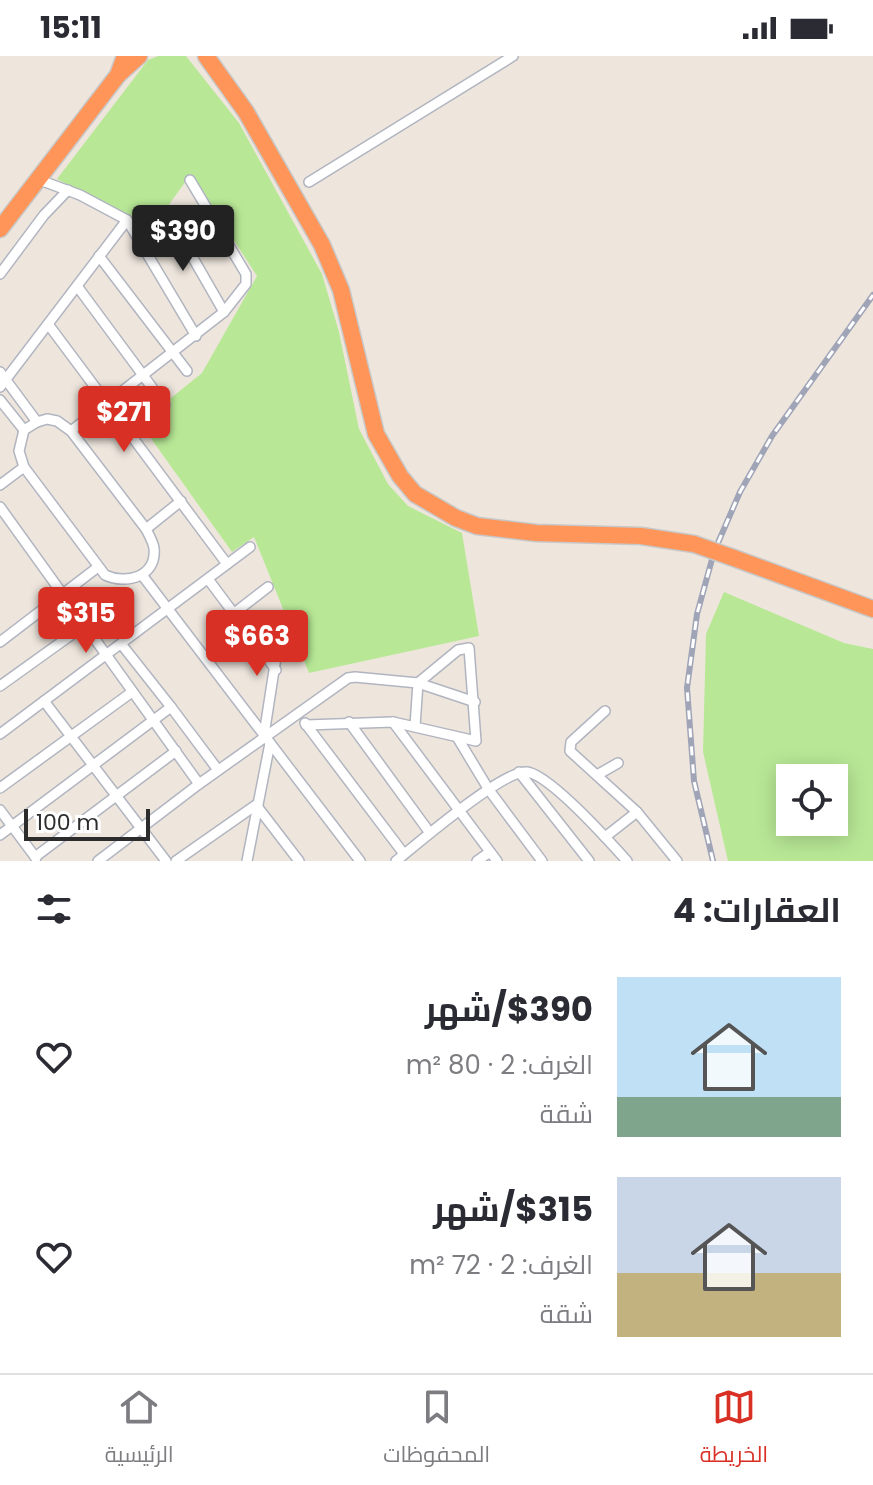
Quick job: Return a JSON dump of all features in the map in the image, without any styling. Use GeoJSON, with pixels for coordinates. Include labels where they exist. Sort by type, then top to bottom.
{"type":"FeatureCollection","features":[{"type":"Feature","properties":{"kind":"highway"},"geometry":{"type":"LineString","coordinates":[[118,75],[125,56]]}},
{"type":"Feature","properties":{"kind":"highway"},"geometry":{"type":"LineString","coordinates":[[0,229],[118,75],[139,56]]}},
{"type":"Feature","properties":{"kind":"highway"},"geometry":{"type":"LineString","coordinates":[[206,56],[246,112],[322,245],[341,290],[376,434],[400,476],[415,494],[456,518],[477,526],[536,533],[641,536],[694,544],[873,609]]}},
{"type":"Feature","properties":{"kind":"street"},"geometry":{"type":"LineString","coordinates":[[309,182],[513,56]]}},
{"type":"Feature","properties":{"kind":"street"},"geometry":{"type":"LineString","coordinates":[[37,179],[68,190],[127,220],[196,336]]}},
{"type":"Feature","properties":{"kind":"street"},"geometry":{"type":"LineString","coordinates":[[71,431],[196,336],[224,312],[246,284],[246,274],[190,180]]}},
{"type":"Feature","properties":{"kind":"street"},"geometry":{"type":"LineString","coordinates":[[0,274],[44,215],[68,190]]}},
{"type":"Feature","properties":{"kind":"street"},"geometry":{"type":"LineString","coordinates":[[170,218],[224,312]]}},
{"type":"Feature","properties":{"kind":"street"},"geometry":{"type":"LineString","coordinates":[[37,422],[2,380],[127,220]]}},
{"type":"Feature","properties":{"kind":"street"},"geometry":{"type":"LineString","coordinates":[[99,256],[187,371]]}},
{"type":"Feature","properties":{"kind":"street"},"geometry":{"type":"LineString","coordinates":[[77,286],[165,405]]}},
{"type":"Feature","properties":{"kind":"street"},"geometry":{"type":"LineString","coordinates":[[48,324],[227,564]]}},
{"type":"Feature","properties":{"kind":"street"},"geometry":{"type":"LineString","coordinates":[[0,400],[24,430]]}},
{"type":"Feature","properties":{"kind":"street"},"geometry":{"type":"LineString","coordinates":[[47,419],[57,421],[71,431],[146,529],[154,553],[147,570],[136,579],[114,580],[98,567],[24,467],[19,451],[24,430],[37,422],[47,419]]}},
{"type":"Feature","properties":{"kind":"street"},"geometry":{"type":"LineString","coordinates":[[0,485],[24,467]]}},
{"type":"Feature","properties":{"kind":"street"},"geometry":{"type":"LineString","coordinates":[[146,529],[181,501]]}},
{"type":"Feature","properties":{"kind":"street"},"geometry":{"type":"LineString","coordinates":[[0,507],[199,784]]}},
{"type":"Feature","properties":{"kind":"street"},"geometry":{"type":"LineString","coordinates":[[0,734],[250,547]]}},
{"type":"Feature","properties":{"kind":"street"},"geometry":{"type":"LineString","coordinates":[[0,642],[98,567]]}},
{"type":"Feature","properties":{"kind":"street"},"geometry":{"type":"LineString","coordinates":[[142,575],[360,861]]}},
{"type":"Feature","properties":{"kind":"street"},"geometry":{"type":"LineString","coordinates":[[208,579],[276,670]]}},
{"type":"Feature","properties":{"kind":"street"},"geometry":{"type":"LineString","coordinates":[[233,614],[268,587]]}},
{"type":"Feature","properties":{"kind":"street"},"geometry":{"type":"LineString","coordinates":[[0,686],[85,625]]}},
{"type":"Feature","properties":{"kind":"street"},"geometry":{"type":"LineString","coordinates":[[247,861],[281,625]]}},
{"type":"Feature","properties":{"kind":"street"},"geometry":{"type":"LineString","coordinates":[[122,645],[218,770]]}},
{"type":"Feature","properties":{"kind":"street"},"geometry":{"type":"LineString","coordinates":[[306,725],[393,722],[477,740],[471,652],[467,647],[458,650],[418,683],[415,726]]}},
{"type":"Feature","properties":{"kind":"street"},"geometry":{"type":"LineString","coordinates":[[98,861],[218,770],[266,739],[348,678],[418,683],[475,702]]}},
{"type":"Feature","properties":{"kind":"street"},"geometry":{"type":"LineString","coordinates":[[0,788],[132,692]]}},
{"type":"Feature","properties":{"kind":"street"},"geometry":{"type":"LineString","coordinates":[[44,701],[166,861]]}},
{"type":"Feature","properties":{"kind":"street"},"geometry":{"type":"LineString","coordinates":[[0,835],[171,707]]}},
{"type":"Feature","properties":{"kind":"street"},"geometry":{"type":"LineString","coordinates":[[605,711],[569,746],[570,751],[637,812],[677,861]]}},
{"type":"Feature","properties":{"kind":"street"},"geometry":{"type":"LineString","coordinates":[[299,712],[400,858],[459,810],[519,772],[533,774],[544,782],[605,837],[624,860]]}},
{"type":"Feature","properties":{"kind":"street"},"geometry":{"type":"LineString","coordinates":[[349,722],[430,833]]}},
{"type":"Feature","properties":{"kind":"street"},"geometry":{"type":"LineString","coordinates":[[393,722],[497,861]]}},
{"type":"Feature","properties":{"kind":"street"},"geometry":{"type":"LineString","coordinates":[[457,737],[489,790],[542,861]]}},
{"type":"Feature","properties":{"kind":"street"},"geometry":{"type":"LineString","coordinates":[[0,810],[37,859],[176,751]]}},
{"type":"Feature","properties":{"kind":"street"},"geometry":{"type":"LineString","coordinates":[[597,775],[618,763]]}},
{"type":"Feature","properties":{"kind":"street"},"geometry":{"type":"LineString","coordinates":[[519,772],[589,861]]}},
{"type":"Feature","properties":{"kind":"street"},"geometry":{"type":"LineString","coordinates":[[176,861],[256,805]]}},
{"type":"Feature","properties":{"kind":"street"},"geometry":{"type":"LineString","coordinates":[[256,805],[299,861]]}},
{"type":"Feature","properties":{"kind":"street"},"geometry":{"type":"LineString","coordinates":[[605,837],[637,812]]}},
{"type":"Feature","properties":{"kind":"street"},"geometry":{"type":"LineString","coordinates":[[477,861],[490,852]]}},
{"type":"Feature","properties":{"kind":"green space"},"geometry":{"type":"Polygon","coordinates":[[[158,56],[186,56],[239,123],[322,274],[339,332],[359,429],[388,484],[408,506],[462,533],[479,636],[309,673],[254,537],[232,552],[140,423],[202,373],[257,276],[191,174],[152,228],[57,179],[148,60],[158,56]]]}},
{"type":"Feature","properties":{"kind":"green space"},"geometry":{"type":"Polygon","coordinates":[[[724,592],[844,643],[873,649],[873,861],[728,861],[703,752],[706,634],[724,592]]]}},
{"type":"Feature","properties":{"kind":"railway"},"geometry":{"type":"LineString","coordinates":[[713,861],[694,781],[687,688],[697,614],[714,552],[740,492],[772,436],[873,295]]}}]}
